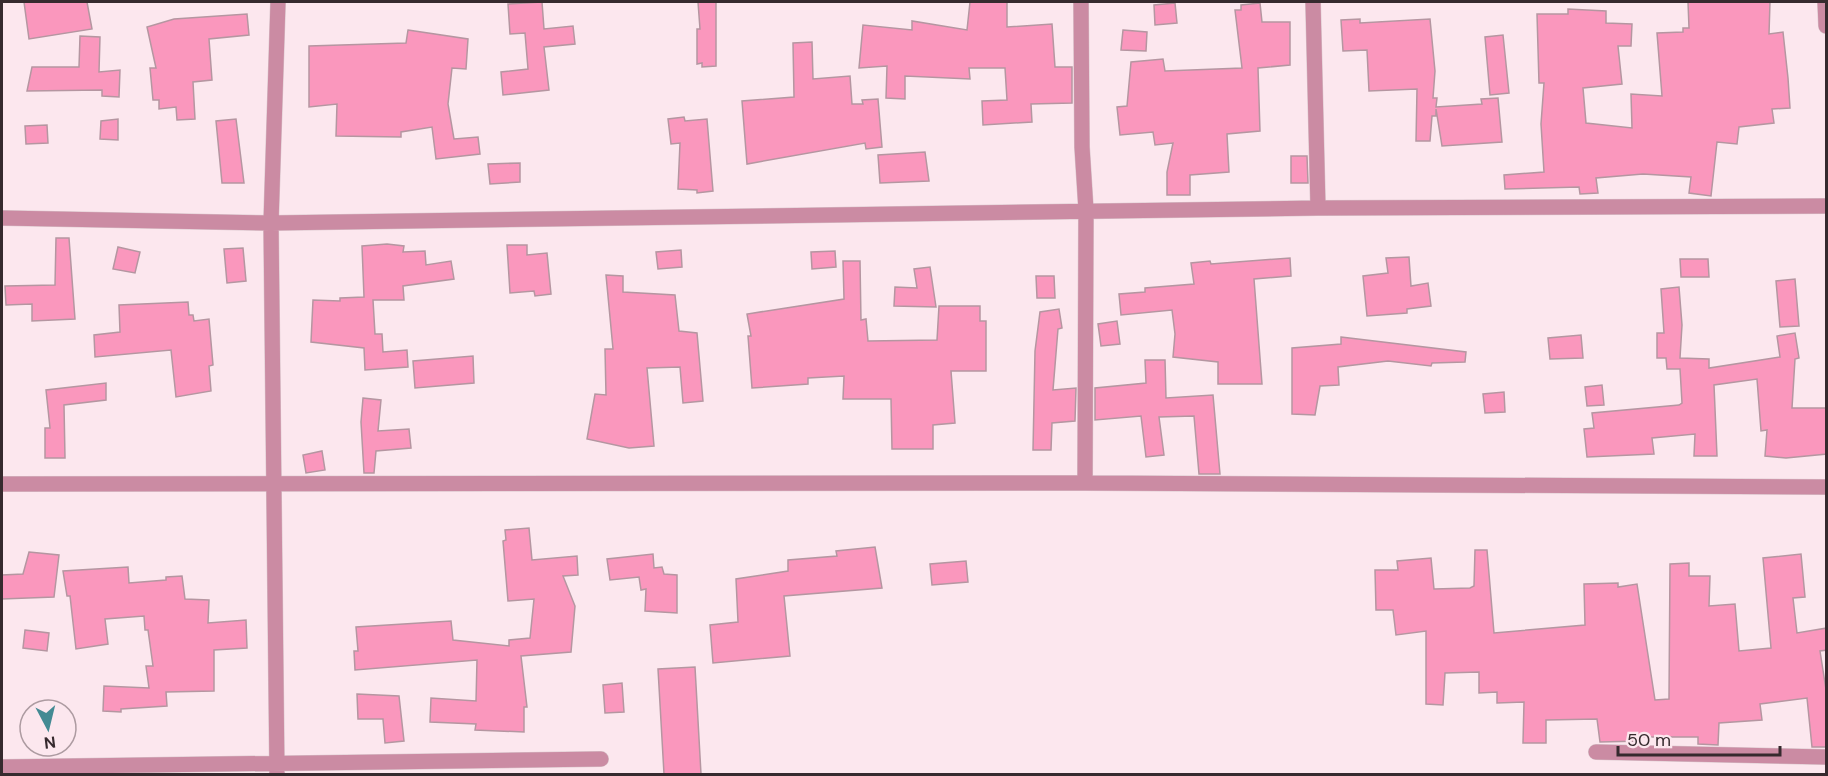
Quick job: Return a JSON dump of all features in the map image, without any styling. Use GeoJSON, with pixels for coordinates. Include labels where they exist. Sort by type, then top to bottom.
{"type":"FeatureCollection","features":[{"type":"Feature","properties":{"kind":"street"},"geometry":{"type":"LineString","coordinates":[[277,769],[271,224],[278,2]]}},
{"type":"Feature","properties":{"kind":"street"},"geometry":{"type":"LineString","coordinates":[[1081,2],[1082,147],[1086,210],[1085,483]]}},
{"type":"Feature","properties":{"kind":"street"},"geometry":{"type":"LineString","coordinates":[[1313,2],[1318,207]]}},
{"type":"Feature","properties":{"kind":"street"},"geometry":{"type":"LineString","coordinates":[[1825,2],[1827,26]]}},
{"type":"Feature","properties":{"kind":"street"},"geometry":{"type":"LineString","coordinates":[[2,218],[271,224],[1318,207],[1827,207]]}},
{"type":"Feature","properties":{"kind":"street"},"geometry":{"type":"LineString","coordinates":[[2,484],[1085,483],[1827,487]]}},
{"type":"Feature","properties":{"kind":"street"},"geometry":{"type":"LineString","coordinates":[[1596,752],[1827,757]]}},
{"type":"Feature","properties":{"kind":"street"},"geometry":{"type":"LineString","coordinates":[[2,767],[277,769],[601,759]]}},
{"type":"Feature","properties":{"kind":"building"},"geometry":{"type":"Polygon","coordinates":[[[24,2],[87,2],[92,29],[29,39],[24,2]]]}},
{"type":"Feature","properties":{"kind":"building"},"geometry":{"type":"Polygon","coordinates":[[[542,2],[544,29],[573,26],[575,44],[544,47],[549,90],[503,95],[501,72],[528,69],[525,33],[510,34],[508,4],[542,2]]]}},
{"type":"Feature","properties":{"kind":"building"},"geometry":{"type":"Polygon","coordinates":[[[698,2],[716,2],[716,66],[702,67],[702,63],[697,64],[697,29],[700,29],[698,2]]]}},
{"type":"Feature","properties":{"kind":"building"},"geometry":{"type":"Polygon","coordinates":[[[970,2],[1007,2],[1007,27],[1052,24],[1055,67],[1072,67],[1072,103],[1031,104],[1032,122],[983,125],[982,101],[1007,100],[1005,68],[969,68],[970,79],[905,76],[905,99],[886,98],[887,66],[859,68],[863,25],[912,30],[912,21],[967,30],[970,2]]]}},
{"type":"Feature","properties":{"kind":"building"},"geometry":{"type":"Polygon","coordinates":[[[1688,2],[1770,2],[1769,34],[1783,32],[1790,108],[1772,109],[1774,123],[1739,127],[1737,144],[1717,142],[1711,196],[1689,193],[1691,177],[1643,174],[1596,178],[1598,193],[1580,194],[1579,187],[1505,189],[1504,175],[1544,172],[1541,124],[1544,83],[1539,83],[1537,14],[1568,14],[1568,9],[1606,11],[1606,23],[1632,24],[1631,46],[1618,46],[1622,84],[1583,88],[1586,123],[1632,128],[1631,94],[1662,96],[1657,33],[1683,32],[1683,28],[1689,28],[1688,2]]]}},
{"type":"Feature","properties":{"kind":"building"},"geometry":{"type":"Polygon","coordinates":[[[1175,3],[1177,23],[1155,25],[1154,5],[1175,3]]]}},
{"type":"Feature","properties":{"kind":"building"},"geometry":{"type":"Polygon","coordinates":[[[1260,3],[1262,22],[1290,22],[1290,65],[1258,68],[1260,131],[1227,134],[1229,172],[1190,175],[1190,195],[1167,195],[1167,172],[1173,143],[1155,145],[1153,132],[1120,135],[1117,107],[1127,106],[1131,62],[1163,59],[1165,71],[1242,68],[1235,10],[1241,10],[1241,5],[1260,3]]]}},
{"type":"Feature","properties":{"kind":"building"},"geometry":{"type":"Polygon","coordinates":[[[247,14],[249,35],[209,39],[212,80],[193,82],[195,119],[177,120],[176,107],[159,109],[159,100],[153,100],[150,68],[156,68],[147,27],[174,19],[247,14]]]}},
{"type":"Feature","properties":{"kind":"building"},"geometry":{"type":"Polygon","coordinates":[[[1360,19],[1360,23],[1430,19],[1435,71],[1433,98],[1437,98],[1436,107],[1482,104],[1481,99],[1498,98],[1502,142],[1442,146],[1436,109],[1436,116],[1432,116],[1430,141],[1416,141],[1417,89],[1369,91],[1367,50],[1343,51],[1341,20],[1360,19]]]}},
{"type":"Feature","properties":{"kind":"building"},"geometry":{"type":"Polygon","coordinates":[[[408,30],[468,39],[466,69],[452,68],[448,104],[454,139],[478,137],[480,154],[436,159],[432,127],[401,132],[401,137],[336,136],[337,104],[309,107],[309,46],[406,43],[408,30]]]}},
{"type":"Feature","properties":{"kind":"building"},"geometry":{"type":"Polygon","coordinates":[[[1123,30],[1147,32],[1146,51],[1121,50],[1123,30]]]}},
{"type":"Feature","properties":{"kind":"building"},"geometry":{"type":"Polygon","coordinates":[[[1503,35],[1509,93],[1490,95],[1485,37],[1503,35]]]}},
{"type":"Feature","properties":{"kind":"building"},"geometry":{"type":"Polygon","coordinates":[[[80,36],[100,37],[99,72],[120,70],[119,97],[102,96],[102,90],[27,91],[32,67],[79,67],[80,36]]]}},
{"type":"Feature","properties":{"kind":"building"},"geometry":{"type":"Polygon","coordinates":[[[812,42],[813,79],[850,76],[852,104],[863,104],[862,100],[878,99],[882,147],[866,149],[865,143],[747,164],[742,101],[794,97],[793,43],[812,42]]]}},
{"type":"Feature","properties":{"kind":"building"},"geometry":{"type":"Polygon","coordinates":[[[684,117],[685,121],[707,119],[713,191],[697,193],[697,190],[678,189],[680,143],[671,144],[668,119],[684,117]]]}},
{"type":"Feature","properties":{"kind":"building"},"geometry":{"type":"Polygon","coordinates":[[[118,119],[118,140],[100,139],[101,121],[118,119]]]}},
{"type":"Feature","properties":{"kind":"building"},"geometry":{"type":"Polygon","coordinates":[[[236,119],[244,183],[222,183],[216,121],[236,119]]]}},
{"type":"Feature","properties":{"kind":"building"},"geometry":{"type":"Polygon","coordinates":[[[47,125],[48,143],[26,144],[25,126],[47,125]]]}},
{"type":"Feature","properties":{"kind":"building"},"geometry":{"type":"Polygon","coordinates":[[[925,152],[929,181],[880,183],[878,155],[925,152]]]}},
{"type":"Feature","properties":{"kind":"building"},"geometry":{"type":"Polygon","coordinates":[[[1291,156],[1307,156],[1308,183],[1291,183],[1291,156]]]}},
{"type":"Feature","properties":{"kind":"building"},"geometry":{"type":"Polygon","coordinates":[[[520,163],[520,182],[490,184],[488,164],[520,163]]]}},
{"type":"Feature","properties":{"kind":"building"},"geometry":{"type":"Polygon","coordinates":[[[56,238],[69,238],[75,319],[32,321],[32,304],[6,305],[5,286],[55,285],[56,238]]]}},
{"type":"Feature","properties":{"kind":"building"},"geometry":{"type":"Polygon","coordinates":[[[387,244],[404,246],[403,252],[425,251],[426,265],[451,261],[454,279],[403,286],[404,300],[373,300],[375,334],[382,334],[383,352],[407,350],[408,367],[365,370],[364,348],[311,342],[313,300],[340,301],[340,298],[364,297],[362,246],[387,244]]]}},
{"type":"Feature","properties":{"kind":"building"},"geometry":{"type":"Polygon","coordinates":[[[507,245],[527,245],[527,255],[547,253],[551,294],[535,296],[534,291],[510,293],[507,245]]]}},
{"type":"Feature","properties":{"kind":"building"},"geometry":{"type":"Polygon","coordinates":[[[118,247],[140,252],[135,273],[113,269],[118,247]]]}},
{"type":"Feature","properties":{"kind":"building"},"geometry":{"type":"Polygon","coordinates":[[[243,248],[246,281],[227,283],[224,249],[243,248]]]}},
{"type":"Feature","properties":{"kind":"building"},"geometry":{"type":"Polygon","coordinates":[[[681,250],[682,267],[658,269],[656,252],[681,250]]]}},
{"type":"Feature","properties":{"kind":"building"},"geometry":{"type":"Polygon","coordinates":[[[835,251],[836,267],[812,269],[811,252],[835,251]]]}},
{"type":"Feature","properties":{"kind":"building"},"geometry":{"type":"Polygon","coordinates":[[[1409,257],[1411,286],[1428,283],[1431,306],[1407,309],[1407,313],[1367,316],[1363,276],[1388,273],[1386,258],[1409,257]]]}},
{"type":"Feature","properties":{"kind":"building"},"geometry":{"type":"Polygon","coordinates":[[[1290,258],[1291,276],[1254,279],[1262,384],[1218,384],[1218,362],[1173,357],[1175,334],[1172,310],[1121,315],[1119,294],[1145,292],[1145,288],[1194,284],[1191,263],[1210,261],[1211,264],[1290,258]]]}},
{"type":"Feature","properties":{"kind":"building"},"geometry":{"type":"Polygon","coordinates":[[[1680,259],[1708,259],[1709,277],[1681,277],[1680,259]]]}},
{"type":"Feature","properties":{"kind":"building"},"geometry":{"type":"Polygon","coordinates":[[[843,261],[860,261],[861,320],[866,319],[868,341],[937,340],[939,306],[980,306],[980,321],[986,321],[986,371],[951,371],[955,423],[933,425],[933,449],[892,449],[891,399],[843,399],[844,376],[808,378],[808,384],[752,388],[748,336],[751,336],[747,314],[844,299],[843,261]]]}},
{"type":"Feature","properties":{"kind":"building"},"geometry":{"type":"Polygon","coordinates":[[[930,267],[936,307],[894,306],[895,287],[917,288],[914,269],[930,267]]]}},
{"type":"Feature","properties":{"kind":"building"},"geometry":{"type":"Polygon","coordinates":[[[606,275],[623,276],[623,292],[675,295],[679,331],[697,333],[703,401],[683,403],[680,367],[647,368],[654,446],[629,448],[587,439],[595,394],[606,395],[605,349],[613,349],[606,275]]]}},
{"type":"Feature","properties":{"kind":"building"},"geometry":{"type":"Polygon","coordinates":[[[1036,276],[1054,276],[1055,298],[1037,298],[1036,276]]]}},
{"type":"Feature","properties":{"kind":"building"},"geometry":{"type":"Polygon","coordinates":[[[1795,279],[1799,326],[1780,327],[1776,281],[1795,279]]]}},
{"type":"Feature","properties":{"kind":"building"},"geometry":{"type":"Polygon","coordinates":[[[1679,287],[1682,325],[1680,358],[1709,359],[1709,368],[1780,357],[1777,336],[1795,333],[1799,358],[1795,359],[1792,408],[1827,408],[1827,454],[1786,458],[1765,456],[1767,430],[1761,431],[1757,379],[1714,385],[1717,456],[1694,456],[1695,434],[1652,438],[1654,454],[1587,457],[1584,429],[1594,428],[1592,413],[1682,403],[1680,369],[1667,369],[1666,358],[1657,358],[1657,333],[1664,333],[1661,289],[1679,287]]]}},
{"type":"Feature","properties":{"kind":"building"},"geometry":{"type":"Polygon","coordinates":[[[188,302],[189,315],[193,315],[194,321],[209,319],[213,365],[209,366],[211,391],[176,397],[171,350],[95,357],[94,335],[120,332],[119,305],[188,302]]]}},
{"type":"Feature","properties":{"kind":"building"},"geometry":{"type":"Polygon","coordinates":[[[1059,309],[1062,328],[1058,329],[1053,390],[1076,388],[1075,421],[1052,423],[1051,450],[1033,450],[1035,351],[1040,312],[1059,309]]]}},
{"type":"Feature","properties":{"kind":"building"},"geometry":{"type":"Polygon","coordinates":[[[1117,321],[1120,344],[1101,346],[1098,324],[1117,321]]]}},
{"type":"Feature","properties":{"kind":"building"},"geometry":{"type":"Polygon","coordinates":[[[1581,335],[1583,358],[1550,359],[1548,338],[1581,335]]]}},
{"type":"Feature","properties":{"kind":"building"},"geometry":{"type":"Polygon","coordinates":[[[1341,337],[1466,352],[1465,362],[1432,363],[1431,366],[1388,361],[1338,367],[1339,385],[1320,386],[1315,415],[1292,414],[1292,348],[1341,344],[1341,337]]]}},
{"type":"Feature","properties":{"kind":"building"},"geometry":{"type":"Polygon","coordinates":[[[473,356],[474,383],[415,388],[413,361],[473,356]]]}},
{"type":"Feature","properties":{"kind":"building"},"geometry":{"type":"Polygon","coordinates":[[[1145,360],[1165,360],[1166,398],[1213,395],[1220,474],[1199,474],[1194,416],[1159,417],[1164,455],[1146,457],[1141,416],[1095,420],[1095,388],[1146,383],[1145,360]]]}},
{"type":"Feature","properties":{"kind":"building"},"geometry":{"type":"Polygon","coordinates":[[[106,383],[106,400],[64,405],[65,458],[45,458],[45,428],[50,428],[46,390],[106,383]]]}},
{"type":"Feature","properties":{"kind":"building"},"geometry":{"type":"Polygon","coordinates":[[[1602,385],[1604,405],[1587,406],[1585,387],[1602,385]]]}},
{"type":"Feature","properties":{"kind":"building"},"geometry":{"type":"Polygon","coordinates":[[[1504,392],[1505,412],[1485,413],[1483,394],[1504,392]]]}},
{"type":"Feature","properties":{"kind":"building"},"geometry":{"type":"Polygon","coordinates":[[[363,398],[381,400],[378,431],[409,429],[411,448],[376,451],[374,473],[364,473],[361,422],[363,398]]]}},
{"type":"Feature","properties":{"kind":"building"},"geometry":{"type":"Polygon","coordinates":[[[322,451],[325,470],[306,473],[303,455],[322,451]]]}},
{"type":"Feature","properties":{"kind":"building"},"geometry":{"type":"Polygon","coordinates":[[[529,528],[532,560],[577,556],[578,575],[563,576],[575,606],[571,652],[521,656],[527,707],[524,707],[524,732],[475,730],[476,724],[430,722],[431,698],[476,701],[477,660],[355,670],[354,651],[358,651],[356,627],[451,621],[453,640],[509,646],[509,640],[530,638],[534,599],[508,601],[503,541],[506,540],[505,530],[529,528]]]}},
{"type":"Feature","properties":{"kind":"building"},"geometry":{"type":"Polygon","coordinates":[[[875,547],[882,588],[784,596],[790,656],[713,663],[710,625],[738,622],[736,579],[788,571],[788,560],[837,556],[836,551],[875,547]]]}},
{"type":"Feature","properties":{"kind":"building"},"geometry":{"type":"Polygon","coordinates":[[[1475,550],[1487,550],[1494,633],[1585,625],[1584,584],[1618,583],[1618,587],[1637,584],[1655,700],[1669,699],[1670,564],[1689,563],[1689,576],[1710,576],[1709,606],[1735,604],[1739,651],[1771,648],[1763,558],[1801,554],[1805,597],[1793,598],[1797,633],[1827,628],[1827,650],[1820,651],[1827,696],[1827,747],[1812,747],[1807,698],[1760,704],[1762,720],[1719,723],[1718,745],[1698,744],[1698,737],[1641,737],[1641,741],[1600,742],[1597,719],[1546,720],[1546,743],[1523,743],[1524,702],[1497,703],[1497,692],[1479,693],[1479,672],[1445,673],[1443,705],[1426,704],[1426,631],[1396,635],[1393,610],[1376,610],[1375,570],[1398,570],[1397,561],[1431,558],[1434,589],[1470,588],[1474,586],[1475,550]]]}},
{"type":"Feature","properties":{"kind":"building"},"geometry":{"type":"Polygon","coordinates":[[[29,552],[59,555],[54,597],[2,599],[2,575],[23,574],[29,552]]]}},
{"type":"Feature","properties":{"kind":"building"},"geometry":{"type":"Polygon","coordinates":[[[653,554],[654,568],[662,567],[664,574],[677,575],[677,613],[645,611],[646,589],[641,590],[639,577],[610,580],[607,559],[653,554]]]}},
{"type":"Feature","properties":{"kind":"building"},"geometry":{"type":"Polygon","coordinates":[[[966,561],[968,582],[932,585],[930,564],[966,561]]]}},
{"type":"Feature","properties":{"kind":"building"},"geometry":{"type":"Polygon","coordinates":[[[128,567],[129,583],[166,580],[166,577],[182,576],[185,599],[209,600],[208,623],[246,620],[247,648],[214,650],[214,691],[166,692],[167,706],[121,709],[121,712],[103,711],[104,686],[149,688],[146,666],[153,666],[144,616],[105,619],[108,644],[76,649],[70,596],[67,596],[63,571],[128,567]]]}},
{"type":"Feature","properties":{"kind":"building"},"geometry":{"type":"Polygon","coordinates":[[[25,630],[49,633],[47,651],[23,648],[25,630]]]}},
{"type":"Feature","properties":{"kind":"building"},"geometry":{"type":"Polygon","coordinates":[[[695,667],[701,774],[664,774],[658,669],[695,667]]]}},
{"type":"Feature","properties":{"kind":"building"},"geometry":{"type":"Polygon","coordinates":[[[622,683],[624,712],[605,713],[603,685],[622,683]]]}},
{"type":"Feature","properties":{"kind":"building"},"geometry":{"type":"Polygon","coordinates":[[[357,694],[399,696],[404,741],[385,743],[383,719],[358,719],[357,694]]]}}]}
